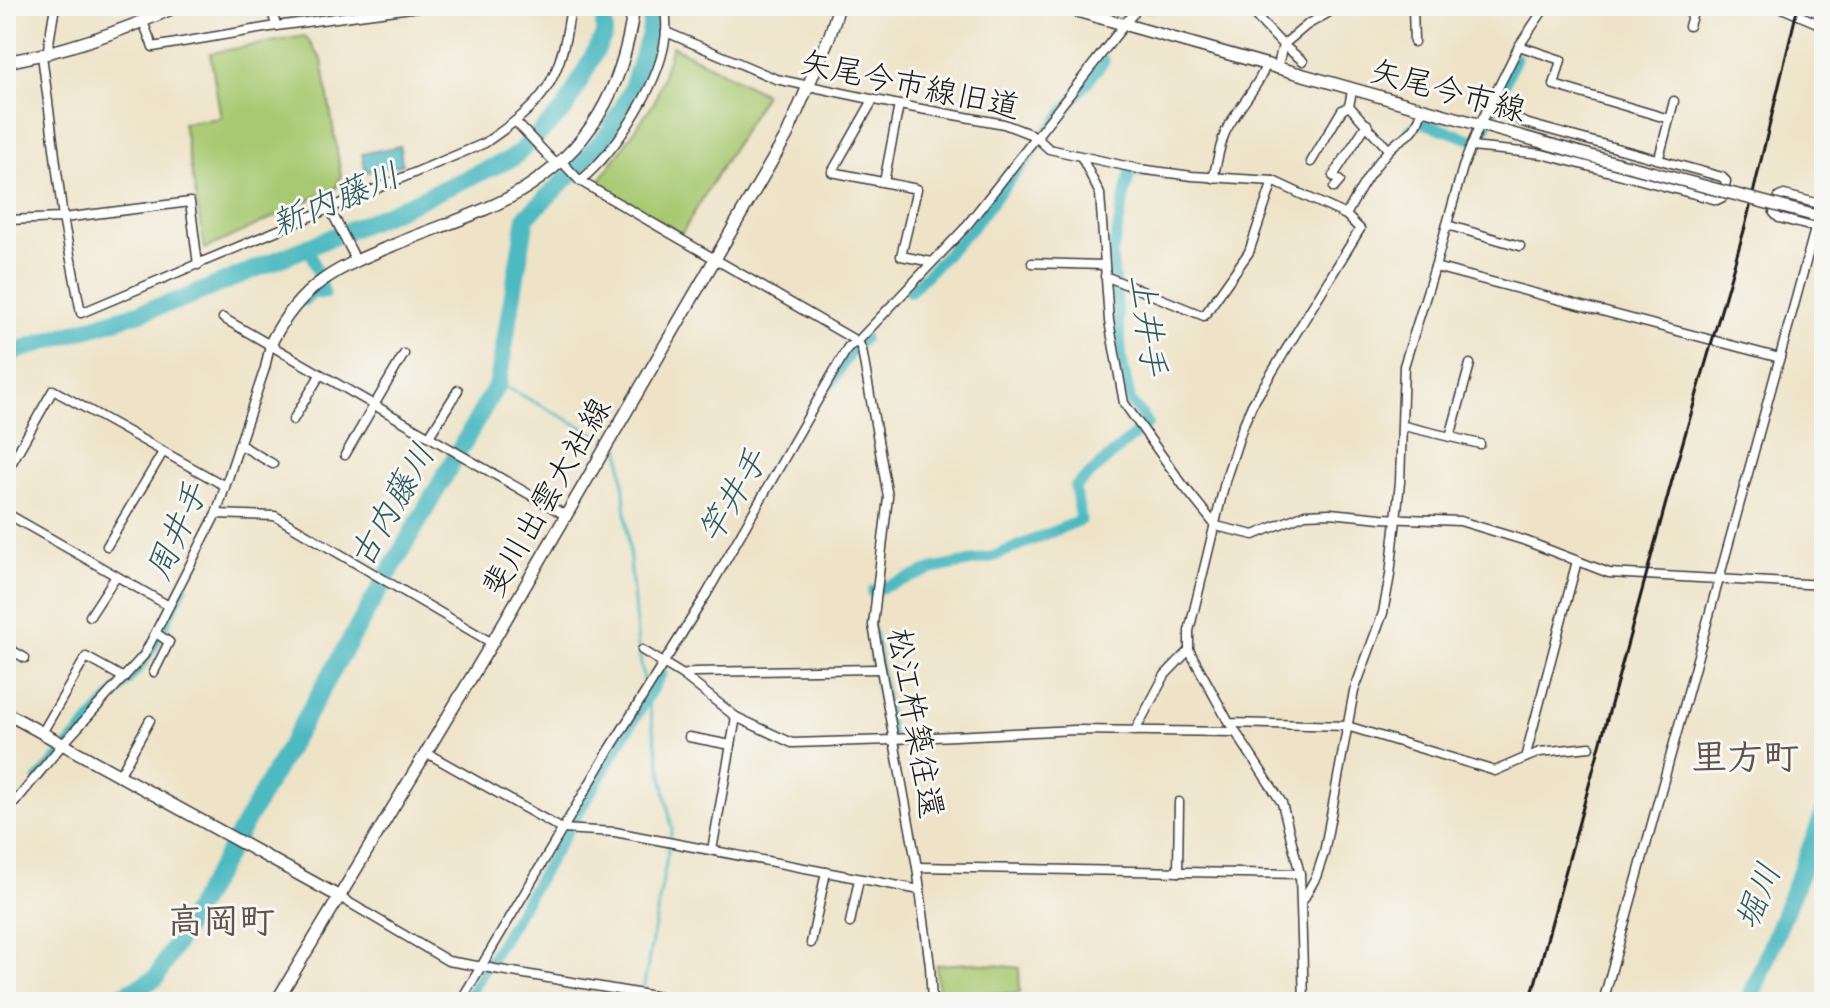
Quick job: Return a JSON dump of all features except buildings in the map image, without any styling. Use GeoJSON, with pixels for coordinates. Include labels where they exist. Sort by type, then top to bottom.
{"type":"FeatureCollection","features":[{"type":"Feature","properties":{"kind":"main road"},"geometry":{"type":"LineString","coordinates":[[6,62],[44,55],[143,22],[178,6]]}},
{"type":"Feature","properties":{"kind":"main road"},"geometry":{"type":"LineString","coordinates":[[270,345],[277,330],[310,288],[353,258],[516,194],[576,149],[609,100],[629,47],[634,6]]}},
{"type":"Feature","properties":{"kind":"main road","name":"斐川出雲大社線"},"geometry":{"type":"LineString","coordinates":[[276,1002],[492,643],[787,135],[839,6]]}},
{"type":"Feature","properties":{"kind":"main road","name":"矢尾今市線"},"geometry":{"type":"LineString","coordinates":[[1059,6],[1352,91],[1824,218]]}},
{"type":"Feature","properties":{"kind":"main road"},"geometry":{"type":"LineString","coordinates":[[6,713],[338,896]]}},
{"type":"Feature","properties":{"kind":"street"},"geometry":{"type":"LineString","coordinates":[[55,6],[44,55],[63,218],[81,313],[485,143],[515,121],[546,90],[565,48],[571,6]]}},
{"type":"Feature","properties":{"kind":"street"},"geometry":{"type":"LineString","coordinates":[[271,6],[276,26]]}},
{"type":"Feature","properties":{"kind":"street"},"geometry":{"type":"LineString","coordinates":[[143,22],[153,47],[276,26],[426,6]]}},
{"type":"Feature","properties":{"kind":"street"},"geometry":{"type":"LineString","coordinates":[[580,181],[597,167],[626,130],[647,90],[666,32],[666,6]]}},
{"type":"Feature","properties":{"kind":"street","name":"矢尾今市線旧道"},"geometry":{"type":"LineString","coordinates":[[666,32],[776,79],[979,118],[1035,136],[1139,6]]}},
{"type":"Feature","properties":{"kind":"street"},"geometry":{"type":"LineString","coordinates":[[1246,6],[1303,61]]}},
{"type":"Feature","properties":{"kind":"street"},"geometry":{"type":"LineString","coordinates":[[1213,178],[1224,135],[1246,95],[1263,73],[1271,68],[1283,45],[1307,25],[1340,6]]}},
{"type":"Feature","properties":{"kind":"street"},"geometry":{"type":"LineString","coordinates":[[1413,6],[1414,42]]}},
{"type":"Feature","properties":{"kind":"street"},"geometry":{"type":"LineString","coordinates":[[1303,900],[1316,877],[1324,853],[1354,691],[1383,613],[1404,426],[1404,366],[1479,126],[1519,46],[1546,6]]}},
{"type":"Feature","properties":{"kind":"street"},"geometry":{"type":"LineString","coordinates":[[1689,26],[1695,6]]}},
{"type":"Feature","properties":{"kind":"street"},"geometry":{"type":"LineString","coordinates":[[1777,6],[1824,26]]}},
{"type":"Feature","properties":{"kind":"street"},"geometry":{"type":"LineString","coordinates":[[1519,46],[1561,60],[1554,85],[1669,119]]}},
{"type":"Feature","properties":{"kind":"street"},"geometry":{"type":"LineString","coordinates":[[1311,162],[1342,110],[1349,106],[1352,91]]}},
{"type":"Feature","properties":{"kind":"street"},"geometry":{"type":"LineString","coordinates":[[873,100],[832,172],[917,189],[901,256],[932,262]]}},
{"type":"Feature","properties":{"kind":"street"},"geometry":{"type":"LineString","coordinates":[[1660,154],[1674,101]]}},
{"type":"Feature","properties":{"kind":"street"},"geometry":{"type":"LineString","coordinates":[[1471,147],[1542,154],[1717,200],[1723,197],[1726,181],[1722,177],[1525,123],[1490,104]]}},
{"type":"Feature","properties":{"kind":"street"},"geometry":{"type":"LineString","coordinates":[[884,182],[899,105]]}},
{"type":"Feature","properties":{"kind":"street"},"geometry":{"type":"LineString","coordinates":[[1349,106],[1388,149]]}},
{"type":"Feature","properties":{"kind":"street"},"geometry":{"type":"LineString","coordinates":[[1346,215],[1364,182],[1388,149],[1417,128],[1422,110]]}},
{"type":"Feature","properties":{"kind":"street"},"geometry":{"type":"LineString","coordinates":[[515,121],[580,181],[857,342]]}},
{"type":"Feature","properties":{"kind":"street"},"geometry":{"type":"LineString","coordinates":[[1334,188],[1340,181],[1333,176],[1367,124]]}},
{"type":"Feature","properties":{"kind":"street"},"geometry":{"type":"LineString","coordinates":[[460,1002],[713,583],[848,347],[857,342],[964,229],[1035,136],[1049,149],[1139,169],[1273,181],[1346,215],[1360,229],[1252,405],[1243,426],[1226,478],[1189,631],[1189,650],[1229,723],[1282,803],[1300,874],[1303,900],[1304,1002]]}},
{"type":"Feature","properties":{"kind":"street"},"geometry":{"type":"LineString","coordinates":[[1082,158],[1100,194],[1109,321],[1124,403],[1216,526],[1254,535],[1305,514],[1330,513],[1460,521],[1609,573],[1824,585]]}},
{"type":"Feature","properties":{"kind":"street"},"geometry":{"type":"LineString","coordinates":[[1105,276],[1204,316],[1249,252],[1273,181]]}},
{"type":"Feature","properties":{"kind":"street"},"geometry":{"type":"LineString","coordinates":[[1603,1002],[1780,358],[1820,229],[1823,201],[1784,195],[1779,197],[1774,213],[1779,218],[1820,229]]}},
{"type":"Feature","properties":{"kind":"street"},"geometry":{"type":"LineString","coordinates":[[6,220],[63,218],[190,202],[198,265]]}},
{"type":"Feature","properties":{"kind":"street"},"geometry":{"type":"LineString","coordinates":[[331,208],[353,258]]}},
{"type":"Feature","properties":{"kind":"street"},"geometry":{"type":"LineString","coordinates":[[1447,225],[1520,246]]}},
{"type":"Feature","properties":{"kind":"street"},"geometry":{"type":"LineString","coordinates":[[1032,263],[1104,265]]}},
{"type":"Feature","properties":{"kind":"street"},"geometry":{"type":"LineString","coordinates":[[1435,267],[1780,358]]}},
{"type":"Feature","properties":{"kind":"street"},"geometry":{"type":"LineString","coordinates":[[223,318],[565,515]]}},
{"type":"Feature","properties":{"kind":"street","name":"松江杵築往還"},"geometry":{"type":"LineString","coordinates":[[857,342],[862,350],[888,497],[873,625],[917,867],[932,1002]]}},
{"type":"Feature","properties":{"kind":"street"},"geometry":{"type":"LineString","coordinates":[[6,813],[62,745],[144,655],[216,514],[270,345]]}},
{"type":"Feature","properties":{"kind":"street"},"geometry":{"type":"LineString","coordinates":[[345,455],[404,354]]}},
{"type":"Feature","properties":{"kind":"street"},"geometry":{"type":"LineString","coordinates":[[1450,437],[1470,364]]}},
{"type":"Feature","properties":{"kind":"street"},"geometry":{"type":"LineString","coordinates":[[293,420],[320,375]]}},
{"type":"Feature","properties":{"kind":"street"},"geometry":{"type":"LineString","coordinates":[[6,473],[53,390],[225,486]]}},
{"type":"Feature","properties":{"kind":"street"},"geometry":{"type":"LineString","coordinates":[[430,435],[458,390]]}},
{"type":"Feature","properties":{"kind":"street"},"geometry":{"type":"LineString","coordinates":[[1404,426],[1480,444]]}},
{"type":"Feature","properties":{"kind":"street"},"geometry":{"type":"LineString","coordinates":[[239,444],[273,464]]}},
{"type":"Feature","properties":{"kind":"street"},"geometry":{"type":"LineString","coordinates":[[107,546],[163,452]]}},
{"type":"Feature","properties":{"kind":"street"},"geometry":{"type":"LineString","coordinates":[[6,513],[169,606]]}},
{"type":"Feature","properties":{"kind":"street"},"geometry":{"type":"LineString","coordinates":[[216,514],[275,516],[492,643]]}},
{"type":"Feature","properties":{"kind":"street"},"geometry":{"type":"LineString","coordinates":[[1525,758],[1577,561]]}},
{"type":"Feature","properties":{"kind":"street"},"geometry":{"type":"LineString","coordinates":[[90,616],[116,576]]}},
{"type":"Feature","properties":{"kind":"street"},"geometry":{"type":"LineString","coordinates":[[154,672],[169,642],[156,633]]}},
{"type":"Feature","properties":{"kind":"street"},"geometry":{"type":"LineString","coordinates":[[6,647],[25,658]]}},
{"type":"Feature","properties":{"kind":"street"},"geometry":{"type":"LineString","coordinates":[[642,650],[683,675],[736,717],[792,743],[1075,730],[1236,732]]}},
{"type":"Feature","properties":{"kind":"street"},"geometry":{"type":"LineString","coordinates":[[1135,731],[1165,675],[1189,650]]}},
{"type":"Feature","properties":{"kind":"street"},"geometry":{"type":"LineString","coordinates":[[42,733],[86,657],[124,678]]}},
{"type":"Feature","properties":{"kind":"street"},"geometry":{"type":"LineString","coordinates":[[683,675],[694,672],[879,669]]}},
{"type":"Feature","properties":{"kind":"street"},"geometry":{"type":"LineString","coordinates":[[712,850],[736,717]]}},
{"type":"Feature","properties":{"kind":"street"},"geometry":{"type":"LineString","coordinates":[[119,776],[150,720]]}},
{"type":"Feature","properties":{"kind":"street"},"geometry":{"type":"LineString","coordinates":[[1229,723],[1347,726],[1495,771],[1540,752],[1590,747]]}},
{"type":"Feature","properties":{"kind":"street"},"geometry":{"type":"LineString","coordinates":[[689,737],[731,745]]}},
{"type":"Feature","properties":{"kind":"street"},"geometry":{"type":"LineString","coordinates":[[425,752],[562,829],[615,832],[920,890]]}},
{"type":"Feature","properties":{"kind":"street"},"geometry":{"type":"LineString","coordinates":[[1178,872],[1179,802]]}},
{"type":"Feature","properties":{"kind":"street"},"geometry":{"type":"LineString","coordinates":[[917,867],[1300,874]]}},
{"type":"Feature","properties":{"kind":"street"},"geometry":{"type":"LineString","coordinates":[[811,943],[826,872]]}},
{"type":"Feature","properties":{"kind":"street"},"geometry":{"type":"LineString","coordinates":[[850,923],[859,879]]}},
{"type":"Feature","properties":{"kind":"street"},"geometry":{"type":"LineString","coordinates":[[338,896],[448,961],[689,1002]]}},
{"type":"Feature","properties":{"kind":"green space"},"geometry":{"type":"Polygon","coordinates":[[[305,36],[322,60],[341,176],[336,188],[205,249],[183,123],[221,118],[210,53],[305,36]]]}},
{"type":"Feature","properties":{"kind":"green space"},"geometry":{"type":"Polygon","coordinates":[[[672,46],[765,94],[682,233],[596,186],[655,101],[672,46]]]}},
{"type":"Feature","properties":{"kind":"green space"},"geometry":{"type":"Polygon","coordinates":[[[974,963],[1019,968],[1020,993],[939,995],[936,965],[974,963]]]}},
{"type":"Feature","properties":{"kind":"water"},"geometry":{"type":"Polygon","coordinates":[[[400,146],[402,165],[366,172],[362,154],[400,146]]]}},
{"type":"Feature","properties":{"kind":"waterway","name":"新内藤川"},"geometry":{"type":"LineString","coordinates":[[6,354],[183,299],[513,158],[565,109],[604,35],[605,6]]}},
{"type":"Feature","properties":{"kind":"waterway","name":"古内藤川"},"geometry":{"type":"LineString","coordinates":[[109,1002],[156,978],[498,383],[526,217],[609,133],[631,91],[650,34],[654,6]]}},
{"type":"Feature","properties":{"kind":"waterway","name":"上井手"},"geometry":{"type":"LineString","coordinates":[[1410,130],[1421,122],[1479,142],[1516,58]]}},
{"type":"Feature","properties":{"kind":"waterway","name":"竿井手"},"geometry":{"type":"LineString","coordinates":[[910,292],[971,229],[1104,61]]}},
{"type":"Feature","properties":{"kind":"waterway","name":"上井手"},"geometry":{"type":"LineString","coordinates":[[873,594],[873,591],[933,569],[992,557],[1081,520],[1075,487],[1148,423],[1131,402],[1123,366],[1112,255],[1130,171],[1142,172]]}},
{"type":"Feature","properties":{"kind":"waterway","name":"周井手"},"geometry":{"type":"LineString","coordinates":[[304,301],[312,293],[325,294],[308,245]]}},
{"type":"Feature","properties":{"kind":"waterway","name":"竿井手"},"geometry":{"type":"LineString","coordinates":[[832,382],[850,352],[864,338]]}},
{"type":"Feature","properties":{"kind":"waterway"},"geometry":{"type":"LineString","coordinates":[[498,383],[599,436]]}},
{"type":"Feature","properties":{"kind":"waterway"},"geometry":{"type":"LineString","coordinates":[[620,448],[638,647],[645,687]]}},
{"type":"Feature","properties":{"kind":"waterway","name":"周井手"},"geometry":{"type":"LineString","coordinates":[[38,780],[139,667],[155,643],[183,587]]}},
{"type":"Feature","properties":{"kind":"waterway","name":"上井手"},"geometry":{"type":"LineString","coordinates":[[870,628],[892,748]]}},
{"type":"Feature","properties":{"kind":"waterway","name":"竿井手"},"geometry":{"type":"LineString","coordinates":[[465,1002],[662,673]]}},
{"type":"Feature","properties":{"kind":"waterway"},"geometry":{"type":"LineString","coordinates":[[641,1002],[672,829],[647,695]]}},
{"type":"Feature","properties":{"kind":"waterway","name":"堀川"},"geometry":{"type":"LineString","coordinates":[[1749,1002],[1824,813]]}},
{"type":"Feature","properties":{"kind":"railway"},"geometry":{"type":"LineString","coordinates":[[1530,1002],[1674,473],[1745,227],[1798,6]]}},
{"type":"Feature","properties":{"kind":"district","name":"里方町"},"geometry":{"type":"Point","coordinates":[1745,756]}},
{"type":"Feature","properties":{"kind":"district","name":"高岡町"},"geometry":{"type":"Point","coordinates":[221,920]}}]}
